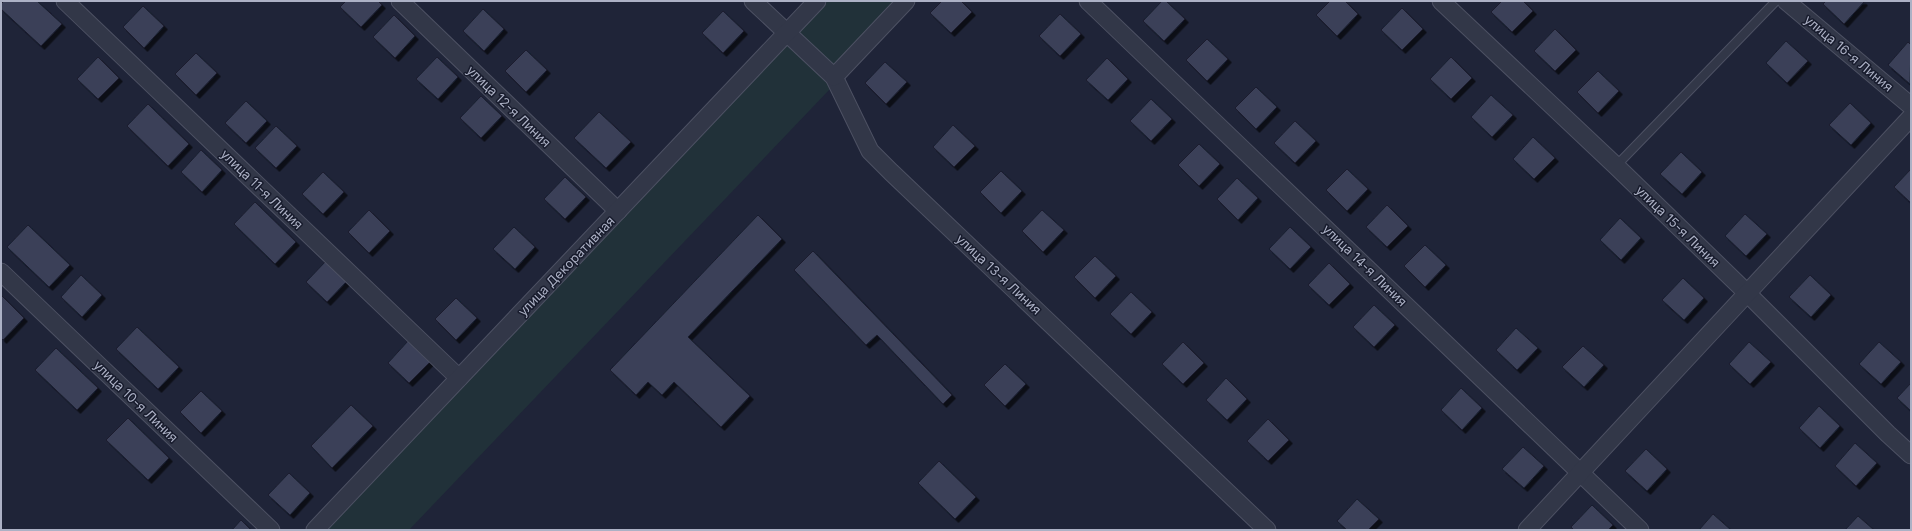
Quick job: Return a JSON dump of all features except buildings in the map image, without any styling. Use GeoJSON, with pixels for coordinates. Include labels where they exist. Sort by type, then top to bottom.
{"type":"FeatureCollection","features":[{"type":"Feature","properties":{"kind":"street","name":"улица 11-я Линия"},"geometry":{"type":"LineString","coordinates":[[65,1],[460,378]]}},
{"type":"Feature","properties":{"kind":"street","name":"улица 12-я Линия"},"geometry":{"type":"LineString","coordinates":[[400,1],[618,211]]}},
{"type":"Feature","properties":{"kind":"street","name":"улица 13-я Линия"},"geometry":{"type":"LineString","coordinates":[[753,1],[834,77],[870,151],[1267,530]]}},
{"type":"Feature","properties":{"kind":"street","name":"улица Декоративная"},"geometry":{"type":"LineString","coordinates":[[315,530],[817,1]]}},
{"type":"Feature","properties":{"kind":"street"},"geometry":{"type":"LineString","coordinates":[[834,77],[906,1]]}},
{"type":"Feature","properties":{"kind":"street","name":"улица 14-я Линия"},"geometry":{"type":"LineString","coordinates":[[1088,1],[1640,530]]}},
{"type":"Feature","properties":{"kind":"street","name":"улица 15-я Линия"},"geometry":{"type":"LineString","coordinates":[[1441,1],[1616,166],[1747,293],[1911,456]]}},
{"type":"Feature","properties":{"kind":"street","name":"улица 16-я Линия"},"geometry":{"type":"LineString","coordinates":[[1786,1],[1911,106]]}},
{"type":"Feature","properties":{"kind":"street"},"geometry":{"type":"LineString","coordinates":[[1527,530],[1911,116]]}},
{"type":"Feature","properties":{"kind":"street","name":"улица 10-я Линия"},"geometry":{"type":"LineString","coordinates":[[1,272],[271,530]]}},
{"type":"Feature","properties":{"kind":"lane"},"geometry":{"type":"LineString","coordinates":[[1616,166],[1776,1]]}},
{"type":"Feature","properties":{"kind":"shaded area"},"geometry":{"type":"Polygon","coordinates":[[[828,1],[914,1],[409,530],[326,530],[828,1]]]}}]}
